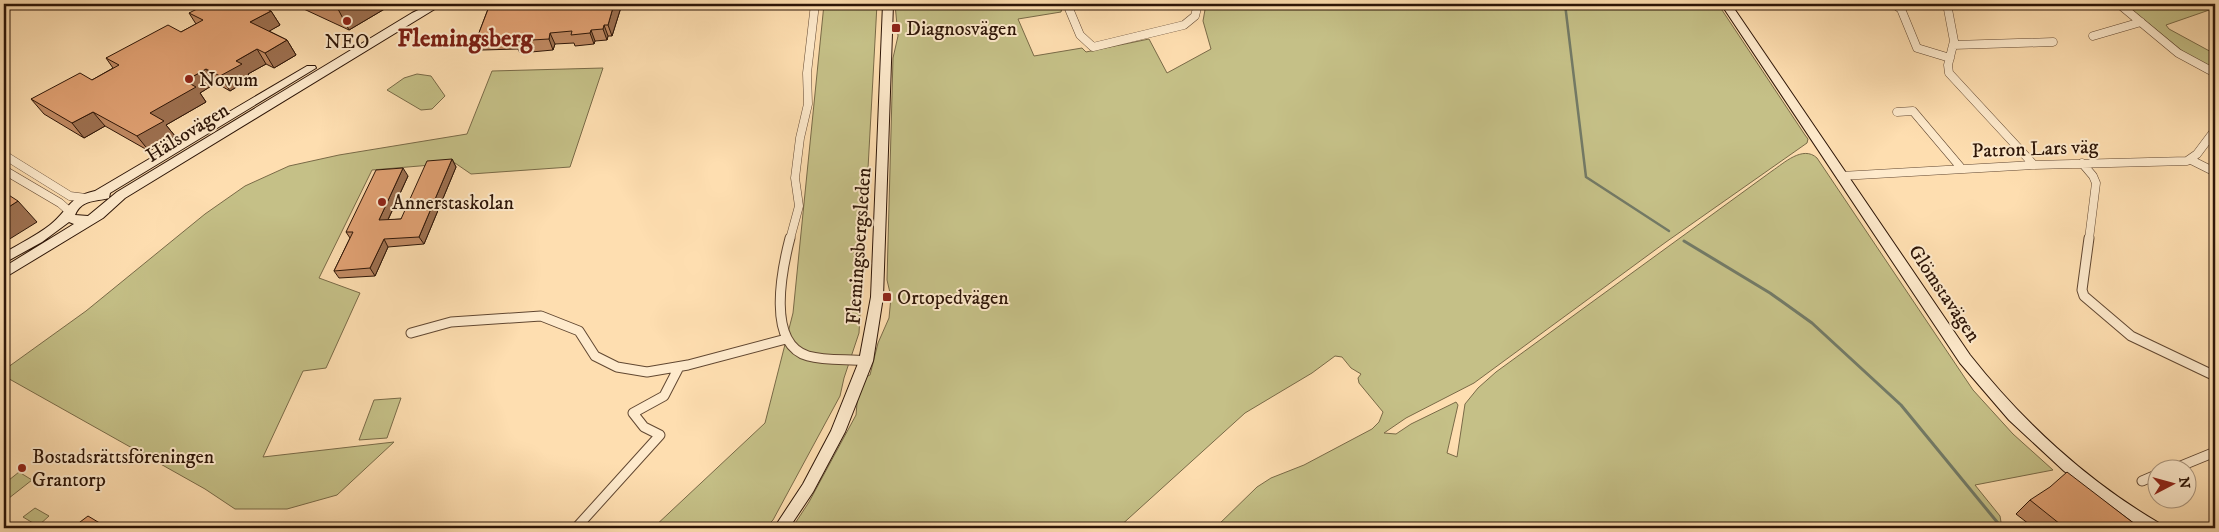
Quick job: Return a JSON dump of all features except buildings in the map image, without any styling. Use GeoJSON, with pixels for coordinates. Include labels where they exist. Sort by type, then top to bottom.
{"type":"FeatureCollection","features":[{"type":"Feature","properties":{"kind":"street","name":"Hälsovägen"},"geometry":{"type":"LineString","coordinates":[[86,198],[98,194],[418,4]]}},
{"type":"Feature","properties":{"kind":"street","name":"Hälsovägen"},"geometry":{"type":"LineString","coordinates":[[92,218],[107,210],[112,202],[337,62],[416,14],[438,4]]}},
{"type":"Feature","properties":{"kind":"street"},"geometry":{"type":"LineString","coordinates":[[815,4],[807,73],[808,104],[800,138],[795,178],[799,206],[786,254],[780,307],[782,327],[786,339],[794,348],[808,356],[866,361]]}},
{"type":"Feature","properties":{"kind":"street","name":"Flemingsbergsleden"},"geometry":{"type":"LineString","coordinates":[[781,528],[808,488],[838,432],[866,361],[877,297],[888,4]]}},
{"type":"Feature","properties":{"kind":"street"},"geometry":{"type":"LineString","coordinates":[[1067,4],[1072,19],[1085,43],[1096,47],[1173,28],[1189,21],[1195,16],[1198,4]]}},
{"type":"Feature","properties":{"kind":"street","name":"Glömstavägen"},"geometry":{"type":"LineString","coordinates":[[1726,4],[1965,359],[1992,394],[2015,419],[2052,452],[2152,528]]}},
{"type":"Feature","properties":{"kind":"street","name":"Glömstavägen"},"geometry":{"type":"LineString","coordinates":[[1731,4],[1752,41]]}},
{"type":"Feature","properties":{"kind":"street"},"geometry":{"type":"LineString","coordinates":[[1894,4],[1901,9],[1917,48],[1950,58]]}},
{"type":"Feature","properties":{"kind":"street"},"geometry":{"type":"LineString","coordinates":[[1947,4],[1953,45],[1948,68],[1952,78],[2034,165]]}},
{"type":"Feature","properties":{"kind":"street"},"geometry":{"type":"LineString","coordinates":[[2119,4],[2183,57],[2215,73]]}},
{"type":"Feature","properties":{"kind":"street"},"geometry":{"type":"LineString","coordinates":[[2093,36],[2141,22]]}},
{"type":"Feature","properties":{"kind":"street"},"geometry":{"type":"LineString","coordinates":[[1953,45],[2053,42]]}},
{"type":"Feature","properties":{"kind":"street"},"geometry":{"type":"LineString","coordinates":[[1897,112],[1913,111],[1962,169]]}},
{"type":"Feature","properties":{"kind":"street"},"geometry":{"type":"LineString","coordinates":[[2215,130],[2191,160],[2215,172]]}},
{"type":"Feature","properties":{"kind":"street"},"geometry":{"type":"LineString","coordinates":[[4,155],[70,196],[86,198]]}},
{"type":"Feature","properties":{"kind":"street","name":"Patron Lars väg"},"geometry":{"type":"LineString","coordinates":[[1842,176],[2034,165],[2191,160]]}},
{"type":"Feature","properties":{"kind":"street"},"geometry":{"type":"LineString","coordinates":[[2082,163],[2093,176],[2096,184],[2082,290],[2084,296],[2131,336],[2215,376]]}},
{"type":"Feature","properties":{"kind":"street"},"geometry":{"type":"LineString","coordinates":[[4,170],[60,203],[69,213],[70,218],[76,221],[92,218]]}},
{"type":"Feature","properties":{"kind":"street"},"geometry":{"type":"LineString","coordinates":[[98,194],[110,196],[112,202]]}},
{"type":"Feature","properties":{"kind":"street"},"geometry":{"type":"LineString","coordinates":[[4,259],[46,233],[69,213],[76,203],[86,198]]}},
{"type":"Feature","properties":{"kind":"street"},"geometry":{"type":"LineString","coordinates":[[4,273],[92,218]]}},
{"type":"Feature","properties":{"kind":"street"},"geometry":{"type":"LineString","coordinates":[[410,333],[452,322],[541,316],[579,331],[595,356],[617,367],[647,372],[679,367],[786,339]]}},
{"type":"Feature","properties":{"kind":"street"},"geometry":{"type":"LineString","coordinates":[[576,528],[660,435],[638,423],[633,413],[664,396],[679,367]]}},
{"type":"Feature","properties":{"kind":"street"},"geometry":{"type":"LineString","coordinates":[[2195,460],[2215,452]]}},
{"type":"Feature","properties":{"kind":"street"},"geometry":{"type":"LineString","coordinates":[[2142,481],[2146,479]]}},
{"type":"Feature","properties":{"kind":"shaded area"},"geometry":{"type":"Polygon","coordinates":[[[824,4],[877,4],[859,333],[840,396],[773,520],[765,528],[653,528],[765,423],[793,313],[824,4]]]}},
{"type":"Feature","properties":{"kind":"shaded area"},"geometry":{"type":"Polygon","coordinates":[[[895,4],[1063,4],[1061,12],[1018,19],[1034,56],[1082,48],[1086,52],[1149,39],[1167,73],[1211,49],[1203,21],[1206,4],[1718,4],[1808,139],[1807,143],[1666,242],[1474,383],[1406,418],[1384,433],[1396,434],[1411,424],[1456,402],[1458,405],[1447,453],[1457,457],[1465,404],[1478,388],[1496,372],[1782,164],[1800,154],[1806,153],[1812,154],[1817,158],[1973,390],[2013,434],[2053,470],[1975,485],[2000,516],[2002,528],[1215,528],[1257,487],[1271,478],[1304,465],[1372,429],[1379,422],[1383,412],[1359,383],[1358,378],[1361,374],[1351,368],[1342,357],[1335,356],[1312,373],[1245,413],[1118,528],[792,528],[809,502],[856,415],[859,380],[870,375],[878,343],[889,318],[891,297],[887,280],[893,58],[898,36],[895,4]]]}},
{"type":"Feature","properties":{"kind":"shaded area"},"geometry":{"type":"Polygon","coordinates":[[[2125,4],[2215,4],[2215,8],[2166,25],[2169,29],[2215,54],[2215,71],[2192,59],[2125,4]]]}},
{"type":"Feature","properties":{"kind":"shaded area"},"geometry":{"type":"Polygon","coordinates":[[[603,68],[570,167],[471,174],[455,163],[372,170],[319,278],[360,293],[326,368],[303,371],[263,457],[394,442],[337,495],[287,509],[235,509],[205,489],[4,376],[4,370],[86,311],[205,214],[245,186],[289,166],[339,155],[467,134],[492,71],[603,68]]]}},
{"type":"Feature","properties":{"kind":"shaded area"},"geometry":{"type":"Polygon","coordinates":[[[417,74],[431,76],[445,96],[432,109],[421,110],[387,90],[404,78],[417,74]]]}},
{"type":"Feature","properties":{"kind":"shaded area"},"geometry":{"type":"Polygon","coordinates":[[[401,398],[387,438],[359,440],[374,400],[401,398]]]}},
{"type":"Feature","properties":{"kind":"shaded area"},"geometry":{"type":"Polygon","coordinates":[[[19,472],[32,480],[4,502],[4,484],[19,472]]]}},
{"type":"Feature","properties":{"kind":"shaded area"},"geometry":{"type":"Polygon","coordinates":[[[35,508],[49,516],[38,526],[23,517],[35,508]]]}},
{"type":"Feature","properties":{"kind":"waterway"},"geometry":{"type":"LineString","coordinates":[[1565,4],[1586,177],[1669,231]]}},
{"type":"Feature","properties":{"kind":"waterway"},"geometry":{"type":"LineString","coordinates":[[1684,241],[1770,293],[1812,323],[1901,405],[2002,528]]}},
{"type":"Feature","properties":{"kind":"place","name":"NEO"},"geometry":{"type":"Point","coordinates":[347,21]}},
{"type":"Feature","properties":{"kind":"place","name":"Diagnosvägen"},"geometry":{"type":"Point","coordinates":[896,28]}},
{"type":"Feature","properties":{"kind":"place","name":"Novum"},"geometry":{"type":"Point","coordinates":[189,79]}},
{"type":"Feature","properties":{"kind":"place","name":"Annerstaskolan"},"geometry":{"type":"Point","coordinates":[382,202]}},
{"type":"Feature","properties":{"kind":"place","name":"Ortopedvägen"},"geometry":{"type":"Point","coordinates":[887,297]}},
{"type":"Feature","properties":{"kind":"place","name":"Bostadsrättsföreningen Grantorp"},"geometry":{"type":"Point","coordinates":[22,468]}},
{"type":"Feature","properties":{"kind":"district","name":"Flemingsberg"},"geometry":{"type":"Point","coordinates":[465,37]}}]}
